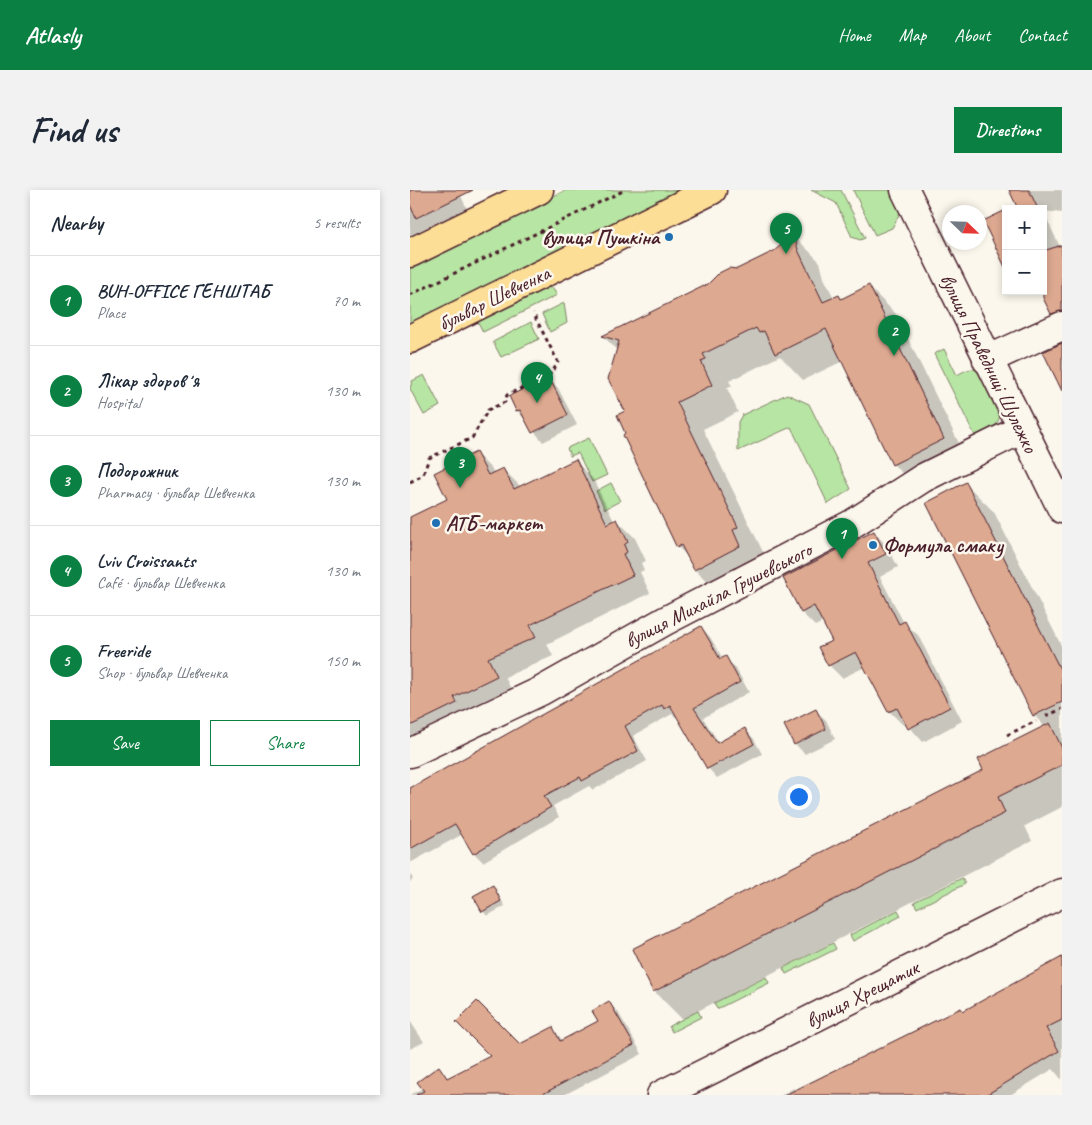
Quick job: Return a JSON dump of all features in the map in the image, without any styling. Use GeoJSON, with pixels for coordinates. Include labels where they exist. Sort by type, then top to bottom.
{"type":"FeatureCollection","features":[{"type":"Feature","properties":{"kind":"main road"},"geometry":{"type":"LineString","coordinates":[[410,253],[539,190]]}},
{"type":"Feature","properties":{"kind":"main road","name":"бульвар Шевченка"},"geometry":{"type":"LineString","coordinates":[[410,339],[712,190]]}},
{"type":"Feature","properties":{"kind":"street","name":"вулиця Праведниці Шулежко"},"geometry":{"type":"LineString","coordinates":[[905,190],[1062,509]]}},
{"type":"Feature","properties":{"kind":"street"},"geometry":{"type":"LineString","coordinates":[[987,360],[1062,326]]}},
{"type":"Feature","properties":{"kind":"street","name":"вулиця Михайла Грушевського"},"geometry":{"type":"LineString","coordinates":[[410,754],[535,694],[665,621],[852,524],[923,478],[1022,429]]}},
{"type":"Feature","properties":{"kind":"street","name":"вулиця Хрещатик"},"geometry":{"type":"LineString","coordinates":[[661,1095],[1062,894]]}},
{"type":"Feature","properties":{"kind":"path"},"geometry":{"type":"LineString","coordinates":[[410,296],[625,190]]}},
{"type":"Feature","properties":{"kind":"path"},"geometry":{"type":"LineString","coordinates":[[410,482],[423,475],[429,458],[472,438],[488,410],[505,402],[507,395],[552,374],[558,362],[533,313]]}},
{"type":"Feature","properties":{"kind":"path"},"geometry":{"type":"LineString","coordinates":[[1046,716],[1062,708]]}},
{"type":"Feature","properties":{"kind":"path"},"geometry":{"type":"LineString","coordinates":[[1007,735],[1036,722]]}},
{"type":"Feature","properties":{"kind":"green space"},"geometry":{"type":"Polygon","coordinates":[[[566,190],[684,190],[410,325],[410,267],[566,190]]]}},
{"type":"Feature","properties":{"kind":"green space"},"geometry":{"type":"Polygon","coordinates":[[[811,190],[841,190],[865,238],[860,240],[852,237],[836,203],[811,190]]]}},
{"type":"Feature","properties":{"kind":"green space"},"geometry":{"type":"Polygon","coordinates":[[[853,190],[892,190],[901,211],[892,228],[875,235],[853,190]]]}},
{"type":"Feature","properties":{"kind":"green space"},"geometry":{"type":"Polygon","coordinates":[[[545,286],[553,289],[557,295],[483,332],[477,320],[545,286]]]}},
{"type":"Feature","properties":{"kind":"green space"},"geometry":{"type":"Polygon","coordinates":[[[564,303],[567,323],[550,332],[542,314],[564,303]]]}},
{"type":"Feature","properties":{"kind":"green space"},"geometry":{"type":"Polygon","coordinates":[[[531,322],[539,339],[501,357],[493,342],[531,322]]]}},
{"type":"Feature","properties":{"kind":"green space"},"geometry":{"type":"Polygon","coordinates":[[[944,349],[957,375],[966,370],[973,369],[982,372],[1001,414],[994,430],[977,440],[934,354],[944,349]]]}},
{"type":"Feature","properties":{"kind":"green space"},"geometry":{"type":"Polygon","coordinates":[[[424,375],[440,406],[424,415],[410,389],[412,381],[424,375]]]}},
{"type":"Feature","properties":{"kind":"green space"},"geometry":{"type":"Polygon","coordinates":[[[787,394],[809,404],[851,489],[828,504],[791,427],[738,451],[738,422],[742,415],[787,394]]]}},
{"type":"Feature","properties":{"kind":"green space"},"geometry":{"type":"Polygon","coordinates":[[[589,438],[607,475],[592,482],[578,453],[570,456],[567,448],[589,438]]]}},
{"type":"Feature","properties":{"kind":"green space"},"geometry":{"type":"Polygon","coordinates":[[[611,483],[620,501],[605,509],[596,491],[611,483]]]}},
{"type":"Feature","properties":{"kind":"green space"},"geometry":{"type":"Polygon","coordinates":[[[962,878],[965,884],[917,908],[914,902],[962,878]]]}},
{"type":"Feature","properties":{"kind":"green space"},"geometry":{"type":"Polygon","coordinates":[[[898,910],[901,916],[853,941],[850,935],[898,910]]]}},
{"type":"Feature","properties":{"kind":"green space"},"geometry":{"type":"Polygon","coordinates":[[[833,943],[836,949],[786,974],[783,968],[833,943]]]}},
{"type":"Feature","properties":{"kind":"green space"},"geometry":{"type":"Polygon","coordinates":[[[766,977],[769,983],[717,1009],[714,1003],[766,977]]]}},
{"type":"Feature","properties":{"kind":"green space"},"geometry":{"type":"Polygon","coordinates":[[[698,1011],[701,1017],[672,1032],[669,1026],[698,1011]]]}},
{"type":"Feature","properties":{"kind":"building"},"geometry":{"type":"Polygon","coordinates":[[[410,190],[473,190],[416,218],[410,205],[410,190]]]}},
{"type":"Feature","properties":{"kind":"building"},"geometry":{"type":"Polygon","coordinates":[[[1009,190],[1029,190],[1036,205],[1016,205],[1009,190]]]}},
{"type":"Feature","properties":{"kind":"building"},"geometry":{"type":"Polygon","coordinates":[[[1002,212],[1002,261],[987,229],[987,219],[1002,212]]]}},
{"type":"Feature","properties":{"kind":"building"},"geometry":{"type":"Polygon","coordinates":[[[794,234],[798,250],[823,302],[839,295],[841,299],[869,285],[944,439],[892,465],[826,329],[775,354],[764,331],[759,333],[756,328],[703,354],[706,359],[701,361],[712,385],[677,402],[738,527],[733,530],[740,546],[694,570],[681,545],[677,548],[623,435],[625,433],[617,415],[625,411],[608,379],[619,341],[602,336],[708,284],[719,273],[729,268],[737,269],[774,251],[794,234]]]}},
{"type":"Feature","properties":{"kind":"building"},"geometry":{"type":"Polygon","coordinates":[[[1062,245],[1062,311],[1051,314],[1043,298],[1043,295],[1047,295],[1047,250],[1062,245]]]}},
{"type":"Feature","properties":{"kind":"building"},"geometry":{"type":"Polygon","coordinates":[[[1062,343],[1062,391],[1043,352],[1062,343]]]}},
{"type":"Feature","properties":{"kind":"building"},"geometry":{"type":"Polygon","coordinates":[[[549,377],[568,415],[532,433],[520,410],[516,411],[509,396],[549,377]]]}},
{"type":"Feature","properties":{"kind":"building"},"geometry":{"type":"Polygon","coordinates":[[[476,452],[488,475],[503,468],[514,489],[576,459],[607,524],[617,519],[628,542],[624,545],[627,552],[623,554],[633,575],[530,625],[536,637],[488,658],[497,676],[454,697],[457,703],[410,726],[410,517],[447,499],[434,473],[476,452]]]}},
{"type":"Feature","properties":{"kind":"building"},"geometry":{"type":"Polygon","coordinates":[[[966,482],[1062,673],[1062,702],[1033,716],[926,503],[966,482]]]}},
{"type":"Feature","properties":{"kind":"building"},"geometry":{"type":"Polygon","coordinates":[[[874,531],[886,554],[868,563],[899,624],[905,621],[950,707],[908,729],[897,708],[888,712],[856,652],[828,666],[818,647],[832,641],[814,606],[801,613],[783,578],[874,531]]]}},
{"type":"Feature","properties":{"kind":"building"},"geometry":{"type":"Polygon","coordinates":[[[701,626],[720,659],[726,656],[740,682],[694,708],[717,743],[745,728],[754,744],[707,769],[670,705],[664,709],[662,705],[625,726],[638,751],[582,781],[580,777],[544,796],[551,807],[473,854],[455,824],[410,849],[410,788],[701,626]]]}},
{"type":"Feature","properties":{"kind":"building"},"geometry":{"type":"Polygon","coordinates":[[[816,709],[826,729],[794,745],[784,725],[816,709]]]}},
{"type":"Feature","properties":{"kind":"building"},"geometry":{"type":"Polygon","coordinates":[[[1050,723],[1062,748],[1062,765],[998,797],[1005,813],[653,992],[632,949],[983,770],[978,759],[1050,723]]]}},
{"type":"Feature","properties":{"kind":"building"},"geometry":{"type":"Polygon","coordinates":[[[493,885],[501,901],[482,912],[473,896],[493,885]]]}},
{"type":"Feature","properties":{"kind":"building"},"geometry":{"type":"Polygon","coordinates":[[[1062,957],[1062,1020],[1046,1028],[1059,1051],[986,1095],[785,1095],[961,1008],[963,1011],[1062,957]]]}},
{"type":"Feature","properties":{"kind":"building"},"geometry":{"type":"Polygon","coordinates":[[[477,1001],[520,1044],[553,1027],[560,1041],[598,1021],[592,1011],[609,1001],[634,1045],[541,1095],[416,1095],[424,1091],[417,1082],[439,1066],[447,1078],[490,1056],[456,1022],[477,1001]]]}},
{"type":"Feature","properties":{"kind":"place","name":"вулиця Пушкіна"},"geometry":{"type":"Point","coordinates":[669,237]}},
{"type":"Feature","properties":{"kind":"place","name":"Freeride"},"geometry":{"type":"Point","coordinates":[786,254]}},
{"type":"Feature","properties":{"kind":"place","name":"Лікар здоровʼя"},"geometry":{"type":"Point","coordinates":[894,356]}},
{"type":"Feature","properties":{"kind":"place","name":"Lviv Croissants"},"geometry":{"type":"Point","coordinates":[537,403]}},
{"type":"Feature","properties":{"kind":"place","name":"Подорожник"},"geometry":{"type":"Point","coordinates":[460,488]}},
{"type":"Feature","properties":{"kind":"place","name":"АТБ-маркет"},"geometry":{"type":"Point","coordinates":[436,523]}},
{"type":"Feature","properties":{"kind":"place","name":"Формула смаку"},"geometry":{"type":"Point","coordinates":[873,545]}},
{"type":"Feature","properties":{"kind":"place","name":"BUH-OFFICE ГЕНШТАБ"},"geometry":{"type":"Point","coordinates":[842,559]}}]}
